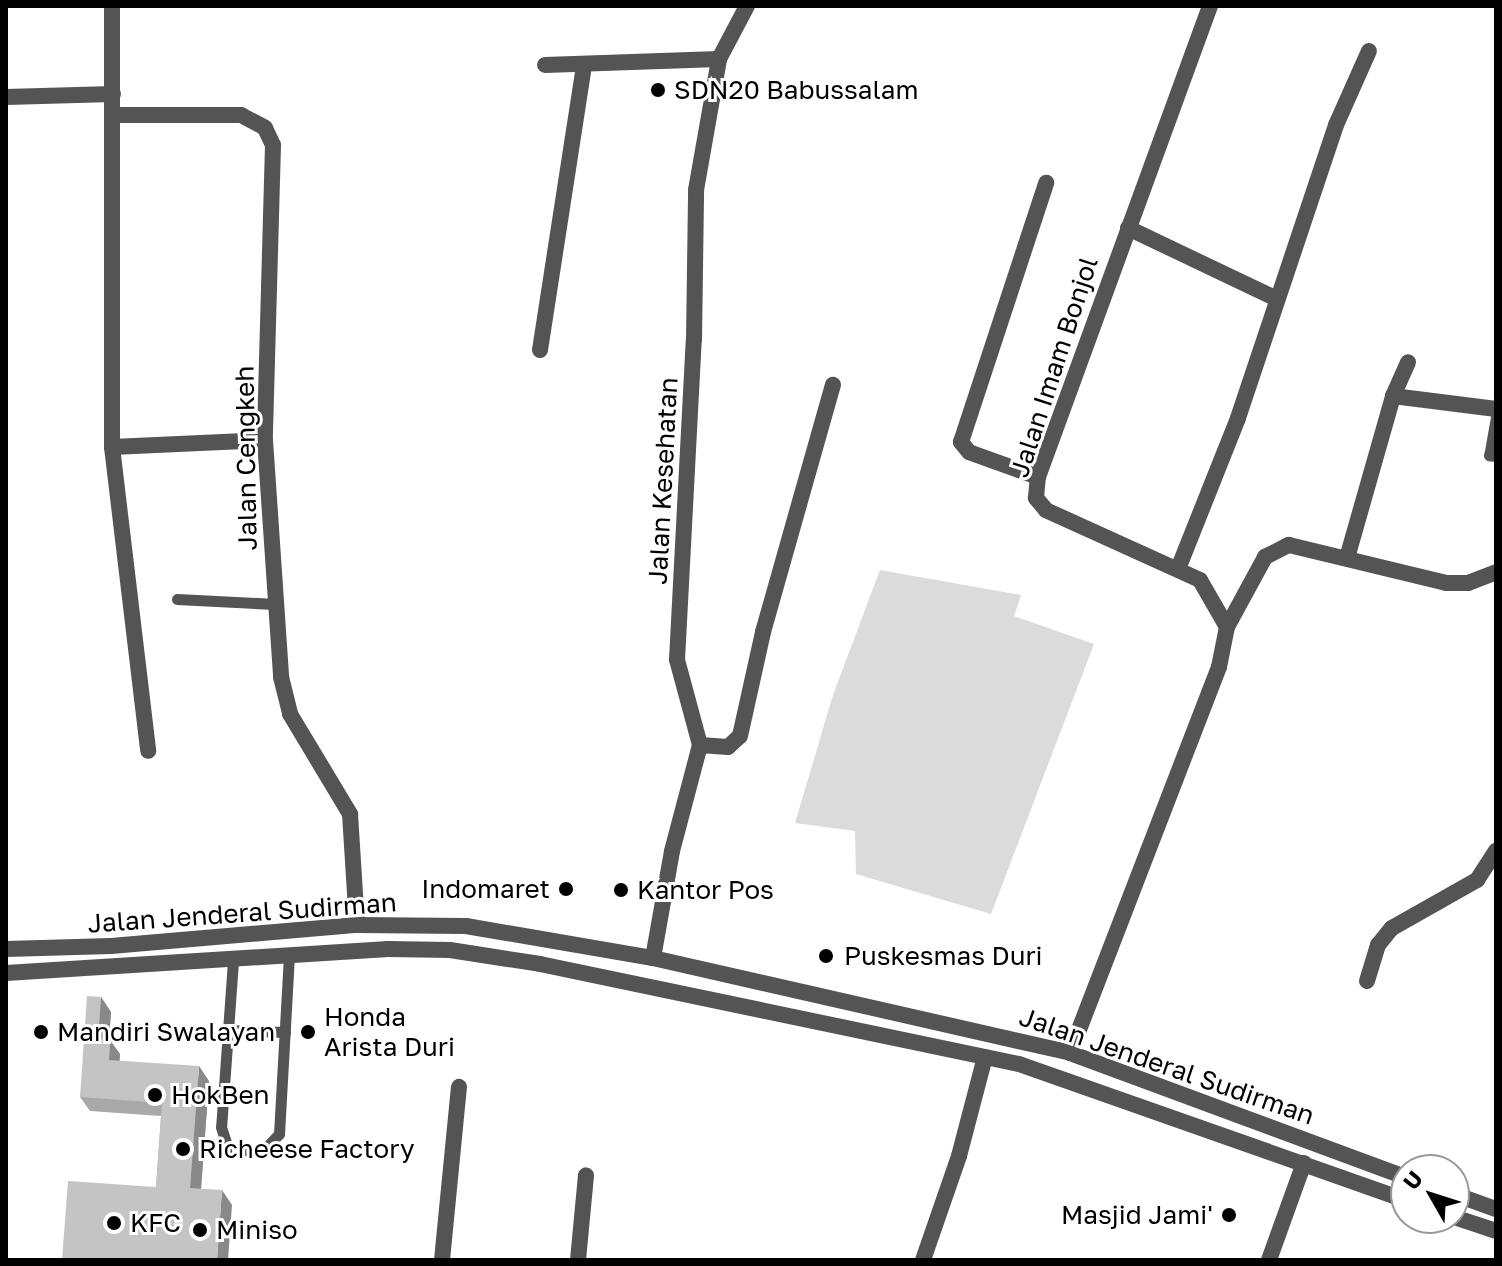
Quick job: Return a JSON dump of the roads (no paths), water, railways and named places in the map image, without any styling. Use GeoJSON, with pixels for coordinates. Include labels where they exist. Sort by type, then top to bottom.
{"type":"FeatureCollection","features":[{"type":"Feature","properties":{"kind":"street"},"geometry":{"type":"LineString","coordinates":[[112,6],[112,447],[148,751]]}},
{"type":"Feature","properties":{"kind":"street","name":"Jalan Kesehatan"},"geometry":{"type":"LineString","coordinates":[[653,958],[672,851],[700,745],[677,660],[694,356],[696,190],[719,59],[747,6]]}},
{"type":"Feature","properties":{"kind":"street","name":"Jalan Imam Bonjol"},"geometry":{"type":"LineString","coordinates":[[1210,6],[1038,477],[1036,498],[1046,510],[1200,580],[1227,627]]}},
{"type":"Feature","properties":{"kind":"street"},"geometry":{"type":"LineString","coordinates":[[1178,569],[1238,418],[1336,125],[1369,51]]}},
{"type":"Feature","properties":{"kind":"street"},"geometry":{"type":"LineString","coordinates":[[545,65],[584,67],[719,59]]}},
{"type":"Feature","properties":{"kind":"street"},"geometry":{"type":"LineString","coordinates":[[540,350],[584,67]]}},
{"type":"Feature","properties":{"kind":"street"},"geometry":{"type":"LineString","coordinates":[[6,97],[113,94]]}},
{"type":"Feature","properties":{"kind":"street","name":"Jalan Cengkeh"},"geometry":{"type":"LineString","coordinates":[[113,115],[241,115],[255,119],[270,135],[265,440],[281,677],[290,714],[350,814],[357,925]]}},
{"type":"Feature","properties":{"kind":"street"},"geometry":{"type":"LineString","coordinates":[[1038,477],[969,452],[961,442],[1046,183]]}},
{"type":"Feature","properties":{"kind":"street"},"geometry":{"type":"LineString","coordinates":[[1128,228],[1277,299]]}},
{"type":"Feature","properties":{"kind":"street"},"geometry":{"type":"LineString","coordinates":[[1347,558],[1393,396],[1408,362]]}},
{"type":"Feature","properties":{"kind":"street"},"geometry":{"type":"LineString","coordinates":[[700,745],[728,747],[740,736],[763,632],[833,385]]}},
{"type":"Feature","properties":{"kind":"street"},"geometry":{"type":"LineString","coordinates":[[1393,396],[1496,409]]}},
{"type":"Feature","properties":{"kind":"street"},"geometry":{"type":"LineString","coordinates":[[112,447],[265,440]]}},
{"type":"Feature","properties":{"kind":"street"},"geometry":{"type":"LineString","coordinates":[[1070,1053],[1219,667],[1227,627],[1247,585],[1274,548],[1289,545],[1446,583],[1468,583],[1496,572]]}},
{"type":"Feature","properties":{"kind":"street"},"geometry":{"type":"LineString","coordinates":[[1367,981],[1378,945],[1392,928],[1477,880],[1496,851]]}},
{"type":"Feature","properties":{"kind":"street","name":"Jalan Jenderal Sudirman"},"geometry":{"type":"LineString","coordinates":[[6,949],[209,940],[357,925],[466,926],[653,958],[1070,1053],[1237,1117],[1350,1152],[1390,1170]]}},
{"type":"Feature","properties":{"kind":"street"},"geometry":{"type":"LineString","coordinates":[[540,964],[546,940]]}},
{"type":"Feature","properties":{"kind":"street","name":"Jalan Jenderal Sudirman"},"geometry":{"type":"LineString","coordinates":[[6,973],[450,950],[540,964],[985,1057],[1065,1078],[1227,1141],[1304,1163],[1390,1194]]}},
{"type":"Feature","properties":{"kind":"street"},"geometry":{"type":"LineString","coordinates":[[923,1260],[959,1156],[985,1057]]}},
{"type":"Feature","properties":{"kind":"street"},"geometry":{"type":"LineString","coordinates":[[442,1260],[459,1087]]}},
{"type":"Feature","properties":{"kind":"street"},"geometry":{"type":"LineString","coordinates":[[1227,1141],[1237,1117]]}},
{"type":"Feature","properties":{"kind":"street"},"geometry":{"type":"LineString","coordinates":[[1269,1260],[1304,1163]]}},
{"type":"Feature","properties":{"kind":"street"},"geometry":{"type":"LineString","coordinates":[[578,1260],[586,1175]]}},
{"type":"Feature","properties":{"kind":"street"},"geometry":{"type":"LineString","coordinates":[[1470,1200],[1496,1209]]}},
{"type":"Feature","properties":{"kind":"street"},"geometry":{"type":"LineString","coordinates":[[1470,1222],[1496,1231]]}},
{"type":"Feature","properties":{"kind":"lane"},"geometry":{"type":"LineString","coordinates":[[1496,417],[1489,455],[1496,456]]}},
{"type":"Feature","properties":{"kind":"lane"},"geometry":{"type":"LineString","coordinates":[[177,599],[275,604]]}},
{"type":"Feature","properties":{"kind":"lane"},"geometry":{"type":"LineString","coordinates":[[233,961],[221,1127],[228,1148],[262,1152],[279,1134],[289,957]]}},
{"type":"Feature","properties":{"kind":"lane"},"geometry":{"type":"LineString","coordinates":[[228,1030],[285,1032]]}},
{"type":"Feature","properties":{"kind":"place","name":"SDN20 Babussalam"},"geometry":{"type":"Point","coordinates":[658,90]}},
{"type":"Feature","properties":{"kind":"place","name":"Indomaret"},"geometry":{"type":"Point","coordinates":[566,889]}},
{"type":"Feature","properties":{"kind":"place","name":"Kantor Pos"},"geometry":{"type":"Point","coordinates":[621,890]}},
{"type":"Feature","properties":{"kind":"place","name":"Puskesmas Duri"},"geometry":{"type":"Point","coordinates":[826,956]}},
{"type":"Feature","properties":{"kind":"place","name":"Mandiri Swalayan"},"geometry":{"type":"Point","coordinates":[41,1032]}},
{"type":"Feature","properties":{"kind":"place","name":"Honda Arista Duri"},"geometry":{"type":"Point","coordinates":[308,1032]}},
{"type":"Feature","properties":{"kind":"place","name":"HokBen"},"geometry":{"type":"Point","coordinates":[155,1095]}},
{"type":"Feature","properties":{"kind":"place","name":"Richeese Factory"},"geometry":{"type":"Point","coordinates":[183,1149]}},
{"type":"Feature","properties":{"kind":"place","name":"Masjid Jami'"},"geometry":{"type":"Point","coordinates":[1229,1215]}},
{"type":"Feature","properties":{"kind":"place","name":"KFC"},"geometry":{"type":"Point","coordinates":[114,1223]}},
{"type":"Feature","properties":{"kind":"place","name":"Miniso"},"geometry":{"type":"Point","coordinates":[200,1230]}}]}
